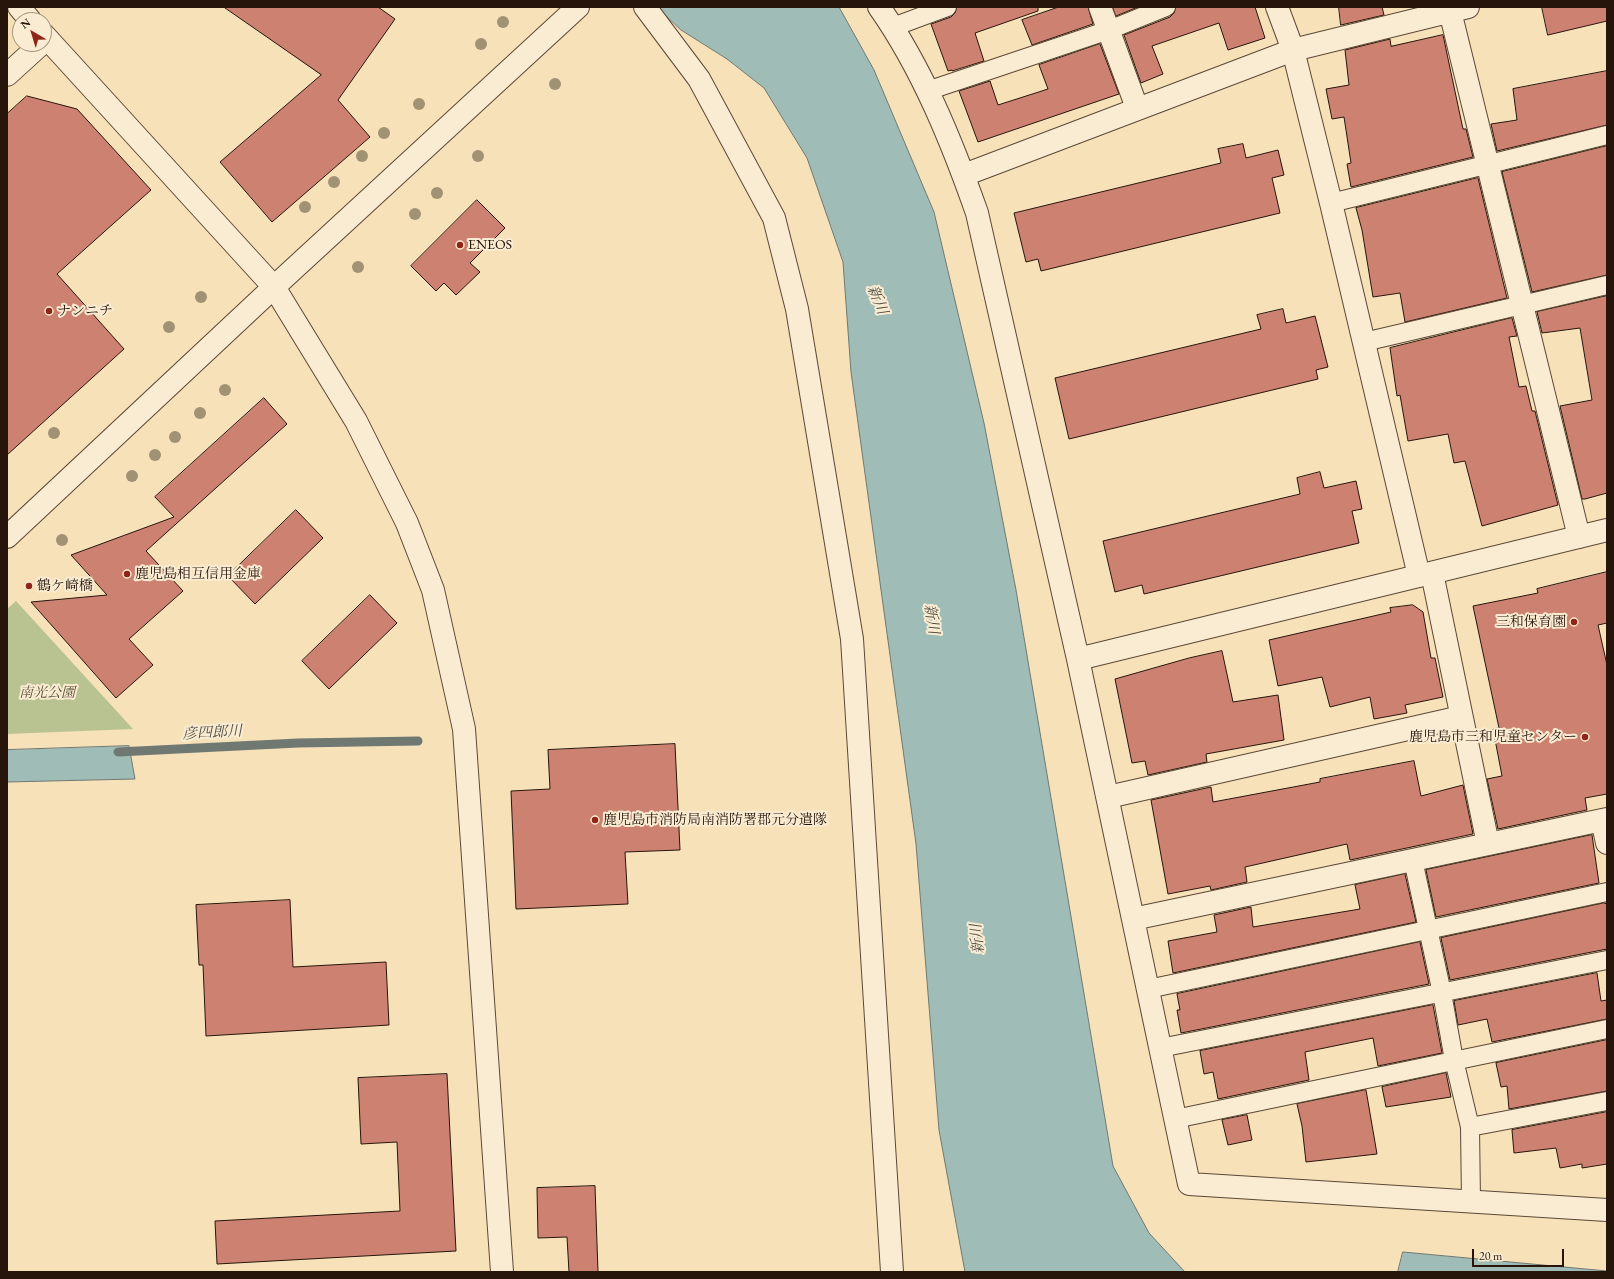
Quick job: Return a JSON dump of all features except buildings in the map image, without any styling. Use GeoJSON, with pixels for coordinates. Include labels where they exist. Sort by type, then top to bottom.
{"type":"FeatureCollection","features":[{"type":"Feature","properties":{"kind":"street"},"geometry":{"type":"LineString","coordinates":[[7,537],[274,287],[578,7]]}},
{"type":"Feature","properties":{"kind":"street"},"geometry":{"type":"LineString","coordinates":[[645,7],[699,79],[774,218],[797,309],[852,639],[892,1272]]}},
{"type":"Feature","properties":{"kind":"street"},"geometry":{"type":"LineString","coordinates":[[879,7],[893,27],[927,91],[964,175],[977,213],[1078,659],[1189,1184],[1607,1210]]}},
{"type":"Feature","properties":{"kind":"street"},"geometry":{"type":"LineString","coordinates":[[1100,7],[1137,108]]}},
{"type":"Feature","properties":{"kind":"street"},"geometry":{"type":"LineString","coordinates":[[1277,7],[1293,50],[1364,342],[1426,574],[1461,717],[1488,844]]}},
{"type":"Feature","properties":{"kind":"street"},"geometry":{"type":"LineString","coordinates":[[964,175],[1293,50],[1456,8],[1487,165],[1579,537]]}},
{"type":"Feature","properties":{"kind":"street"},"geometry":{"type":"LineString","coordinates":[[52,49],[274,287],[356,421],[407,523],[433,590],[464,729],[502,1272]]}},
{"type":"Feature","properties":{"kind":"street"},"geometry":{"type":"LineString","coordinates":[[7,75],[31,52]]}},
{"type":"Feature","properties":{"kind":"street"},"geometry":{"type":"LineString","coordinates":[[1078,659],[1607,530]]}},
{"type":"Feature","properties":{"kind":"street"},"geometry":{"type":"LineString","coordinates":[[1108,797],[1461,717]]}},
{"type":"Feature","properties":{"kind":"street"},"geometry":{"type":"LineString","coordinates":[[1133,919],[1604,819],[1607,843]]}},
{"type":"Feature","properties":{"kind":"lane"},"geometry":{"type":"LineString","coordinates":[[893,27],[947,7]]}},
{"type":"Feature","properties":{"kind":"lane"},"geometry":{"type":"LineString","coordinates":[[927,91],[1109,30],[1166,7]]}},
{"type":"Feature","properties":{"kind":"lane"},"geometry":{"type":"LineString","coordinates":[[1331,203],[1607,135]]}},
{"type":"Feature","properties":{"kind":"lane"},"geometry":{"type":"LineString","coordinates":[[1364,342],[1607,285]]}},
{"type":"Feature","properties":{"kind":"lane"},"geometry":{"type":"LineString","coordinates":[[1413,860],[1442,993],[1454,1060],[1470,1127],[1471,1201]]}},
{"type":"Feature","properties":{"kind":"lane"},"geometry":{"type":"LineString","coordinates":[[1148,989],[1607,892]]}},
{"type":"Feature","properties":{"kind":"lane"},"geometry":{"type":"LineString","coordinates":[[1160,1048],[1607,960]]}},
{"type":"Feature","properties":{"kind":"lane"},"geometry":{"type":"LineString","coordinates":[[1175,1119],[1607,1029]]}},
{"type":"Feature","properties":{"kind":"lane"},"geometry":{"type":"LineString","coordinates":[[1470,1127],[1607,1101]]}},
{"type":"Feature","properties":{"kind":"green space","name":"南光公園"},"geometry":{"type":"Polygon","coordinates":[[[16,601],[133,729],[7,734],[7,609],[16,601]]]}},
{"type":"Feature","properties":{"kind":"water","name":"新川"},"geometry":{"type":"Polygon","coordinates":[[[657,7],[839,7],[874,70],[934,212],[984,423],[1016,590],[1113,1166],[1149,1233],[1185,1272],[965,1272],[939,1130],[916,844],[851,372],[843,262],[807,158],[764,88],[727,59],[681,30],[657,7]]]}},
{"type":"Feature","properties":{"kind":"water"},"geometry":{"type":"Polygon","coordinates":[[[129,746],[135,779],[7,782],[7,750],[129,746]]]}},
{"type":"Feature","properties":{"kind":"water"},"geometry":{"type":"Polygon","coordinates":[[[1403,1252],[1607,1271],[1607,1272],[1398,1272],[1403,1252]]]}},
{"type":"Feature","properties":{"kind":"waterway","name":"彦四郎川"},"geometry":{"type":"LineString","coordinates":[[118,752],[298,743],[418,741]]}},
{"type":"Feature","properties":{"kind":"place","name":"ENEOS"},"geometry":{"type":"Point","coordinates":[460,245]}},
{"type":"Feature","properties":{"kind":"place","name":"ナンニチ"},"geometry":{"type":"Point","coordinates":[49,311]}},
{"type":"Feature","properties":{"kind":"place","name":"鹿児島相互信用金庫"},"geometry":{"type":"Point","coordinates":[127,574]}},
{"type":"Feature","properties":{"kind":"place","name":"鶴ケ崎橋"},"geometry":{"type":"Point","coordinates":[29,586]}},
{"type":"Feature","properties":{"kind":"place","name":"三和保育園"},"geometry":{"type":"Point","coordinates":[1574,622]}},
{"type":"Feature","properties":{"kind":"place","name":"鹿児島市三和児童センター"},"geometry":{"type":"Point","coordinates":[1585,737]}},
{"type":"Feature","properties":{"kind":"place","name":"鹿児島市消防局南消防署郡元分遣隊"},"geometry":{"type":"Point","coordinates":[595,820]}}]}
